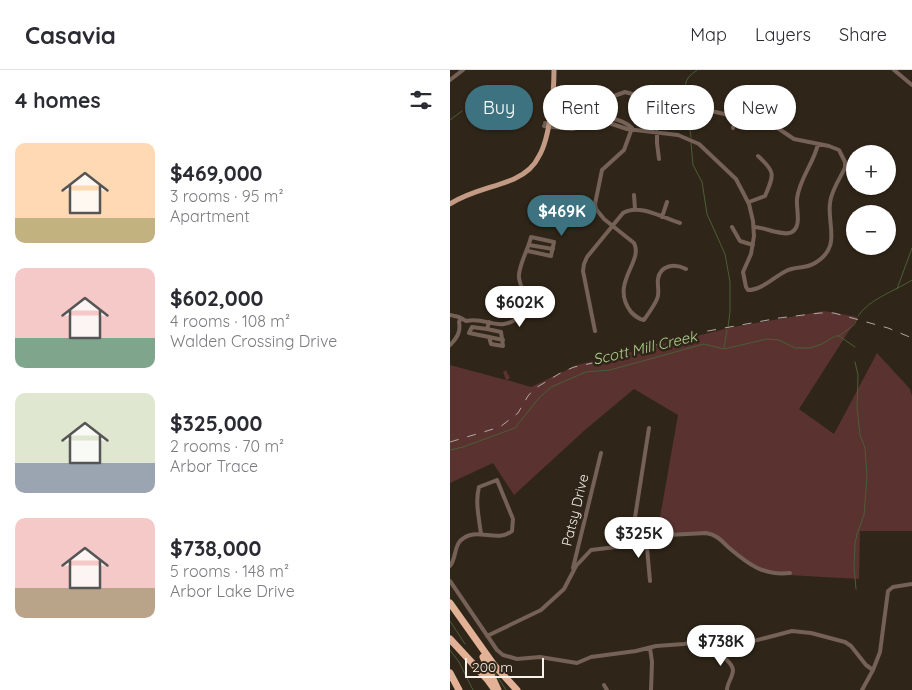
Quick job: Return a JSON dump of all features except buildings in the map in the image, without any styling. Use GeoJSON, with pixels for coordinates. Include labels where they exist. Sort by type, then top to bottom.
{"type":"FeatureCollection","features":[{"type":"Feature","properties":{"kind":"highway"},"geometry":{"type":"LineString","coordinates":[[450,603],[494,666],[517,690]]}},
{"type":"Feature","properties":{"kind":"highway"},"geometry":{"type":"LineString","coordinates":[[468,630],[488,665],[496,690]]}},
{"type":"Feature","properties":{"kind":"highway"},"geometry":{"type":"LineString","coordinates":[[450,639],[496,690]]}},
{"type":"Feature","properties":{"kind":"highway"},"geometry":{"type":"LineString","coordinates":[[450,673],[459,690]]}},
{"type":"Feature","properties":{"kind":"main road"},"geometry":{"type":"LineString","coordinates":[[552,85],[554,70]]}},
{"type":"Feature","properties":{"kind":"main road"},"geometry":{"type":"LineString","coordinates":[[450,204],[468,194],[506,181],[526,168],[534,160],[545,130]]}},
{"type":"Feature","properties":{"kind":"street"},"geometry":{"type":"LineString","coordinates":[[450,80],[463,70]]}},
{"type":"Feature","properties":{"kind":"street"},"geometry":{"type":"LineString","coordinates":[[894,70],[912,85]]}},
{"type":"Feature","properties":{"kind":"street"},"geometry":{"type":"LineString","coordinates":[[631,130],[624,150],[602,170],[595,204],[600,215],[634,243],[637,250],[628,272],[624,289],[627,307],[637,318],[644,320],[657,299],[660,273],[670,265],[678,265],[686,269]]}},
{"type":"Feature","properties":{"kind":"street"},"geometry":{"type":"LineString","coordinates":[[644,130],[685,137],[699,144],[736,179],[749,202],[754,227],[751,254],[743,272],[748,290],[758,287],[789,269],[809,266],[821,259],[831,240],[830,202],[845,168],[845,162],[839,150],[834,147],[794,139],[781,130]]}},
{"type":"Feature","properties":{"kind":"street"},"geometry":{"type":"LineString","coordinates":[[657,132],[656,143],[659,159]]}},
{"type":"Feature","properties":{"kind":"street"},"geometry":{"type":"LineString","coordinates":[[754,227],[783,234],[796,229],[799,192],[818,144]]}},
{"type":"Feature","properties":{"kind":"street"},"geometry":{"type":"LineString","coordinates":[[749,202],[765,196],[772,176],[771,168],[758,156]]}},
{"type":"Feature","properties":{"kind":"street"},"geometry":{"type":"LineString","coordinates":[[634,195],[635,209]]}},
{"type":"Feature","properties":{"kind":"street"},"geometry":{"type":"LineString","coordinates":[[662,217],[667,202]]}},
{"type":"Feature","properties":{"kind":"street"},"geometry":{"type":"LineString","coordinates":[[595,331],[583,270],[587,257],[623,214],[635,209],[680,223]]}},
{"type":"Feature","properties":{"kind":"street"},"geometry":{"type":"LineString","coordinates":[[732,227],[740,241],[753,245]]}},
{"type":"Feature","properties":{"kind":"street"},"geometry":{"type":"LineString","coordinates":[[450,315],[466,321],[477,319],[505,324],[521,315],[525,298],[519,276],[523,257],[528,251],[531,237],[554,242],[551,256],[528,251]]}},
{"type":"Feature","properties":{"kind":"street"},"geometry":{"type":"LineString","coordinates":[[529,244],[553,249]]}},
{"type":"Feature","properties":{"kind":"street"},"geometry":{"type":"LineString","coordinates":[[460,319],[461,329]]}},
{"type":"Feature","properties":{"kind":"street"},"geometry":{"type":"LineString","coordinates":[[450,345],[466,321]]}},
{"type":"Feature","properties":{"kind":"street"},"geometry":{"type":"LineString","coordinates":[[487,329],[489,322]]}},
{"type":"Feature","properties":{"kind":"street"},"geometry":{"type":"LineString","coordinates":[[472,328],[487,329],[501,332],[503,346],[491,344],[489,337],[469,333],[472,328]]}},
{"type":"Feature","properties":{"kind":"street"},"geometry":{"type":"LineString","coordinates":[[631,543],[649,428]]}},
{"type":"Feature","properties":{"kind":"street","name":"Patsy Drive"},"geometry":{"type":"LineString","coordinates":[[572,572],[601,453]]}},
{"type":"Feature","properties":{"kind":"street"},"geometry":{"type":"LineString","coordinates":[[450,566],[454,561],[460,542],[467,537],[481,534],[501,537],[512,531],[513,519],[497,480],[479,487],[477,504],[481,534]]}},
{"type":"Feature","properties":{"kind":"street"},"geometry":{"type":"LineString","coordinates":[[487,636],[541,610],[564,589],[580,560],[591,550],[624,546],[646,537],[693,534],[714,535],[744,560],[760,570],[767,573],[790,573]]}},
{"type":"Feature","properties":{"kind":"street"},"geometry":{"type":"LineString","coordinates":[[646,537],[650,580]]}},
{"type":"Feature","properties":{"kind":"street"},"geometry":{"type":"LineString","coordinates":[[450,581],[497,650],[503,655],[518,659],[540,657],[577,663],[591,657],[707,639],[734,640],[746,643],[792,631],[811,633],[845,642],[873,670]]}},
{"type":"Feature","properties":{"kind":"street"},"geometry":{"type":"LineString","coordinates":[[862,690],[873,670],[882,646],[888,591],[893,587],[912,584]]}},
{"type":"Feature","properties":{"kind":"street"},"geometry":{"type":"LineString","coordinates":[[720,640],[722,652],[733,669],[727,686],[728,690]]}},
{"type":"Feature","properties":{"kind":"street"},"geometry":{"type":"LineString","coordinates":[[650,648],[652,662],[651,690]]}},
{"type":"Feature","properties":{"kind":"street"},"geometry":{"type":"LineString","coordinates":[[604,685],[608,690]]}},
{"type":"Feature","properties":{"kind":"shaded area"},"geometry":{"type":"Polygon","coordinates":[[[824,311],[858,317],[799,409],[834,434],[877,353],[910,389],[912,396],[912,531],[860,531],[859,579],[770,574],[736,555],[712,534],[657,534],[678,415],[634,389],[585,430],[514,495],[493,463],[450,483],[450,365],[506,380],[503,372],[506,370],[510,378],[507,380],[531,387],[577,365],[733,327],[824,311]]]}},
{"type":"Feature","properties":{"kind":"waterway"},"geometry":{"type":"LineString","coordinates":[[691,137],[685,90],[688,78],[697,70]]}},
{"type":"Feature","properties":{"kind":"waterway"},"geometry":{"type":"LineString","coordinates":[[450,120],[462,111]]}},
{"type":"Feature","properties":{"kind":"waterway"},"geometry":{"type":"LineString","coordinates":[[691,143],[693,165],[702,182],[707,214],[725,254],[730,282],[728,327]]}},
{"type":"Feature","properties":{"kind":"waterway"},"geometry":{"type":"LineString","coordinates":[[897,289],[912,248]]}},
{"type":"Feature","properties":{"kind":"waterway","name":"Scott Mill Creek"},"geometry":{"type":"LineString","coordinates":[[858,316],[875,300],[912,280]]}},
{"type":"Feature","properties":{"kind":"waterway","name":"Scott Mill Creek"},"geometry":{"type":"LineString","coordinates":[[450,450],[515,428],[538,399],[551,387],[586,372],[610,370],[704,344],[724,349],[767,339],[779,340],[795,348],[810,348],[822,344],[835,336],[839,336],[854,325],[857,319]]}},
{"type":"Feature","properties":{"kind":"waterway"},"geometry":{"type":"LineString","coordinates":[[724,348],[727,330]]}},
{"type":"Feature","properties":{"kind":"waterway"},"geometry":{"type":"LineString","coordinates":[[839,336],[855,347]]}},
{"type":"Feature","properties":{"kind":"waterway"},"geometry":{"type":"LineString","coordinates":[[855,362],[858,375],[857,408],[860,435],[865,448],[867,477],[864,515],[855,544],[854,567],[856,589]]}},
{"type":"Feature","properties":{"kind":"waterway"},"geometry":{"type":"LineString","coordinates":[[450,621],[465,644]]}},
{"type":"Feature","properties":{"kind":"waterway"},"geometry":{"type":"LineString","coordinates":[[450,650],[459,662],[473,690]]}},
{"type":"Feature","properties":{"kind":"waterway"},"geometry":{"type":"LineString","coordinates":[[493,670],[506,690]]}},
{"type":"Feature","properties":{"kind":"railway"},"geometry":{"type":"LineString","coordinates":[[450,442],[500,427],[518,413],[534,389],[562,372],[574,367],[630,355],[686,335],[779,318],[834,313],[888,328],[912,338]]}}]}
